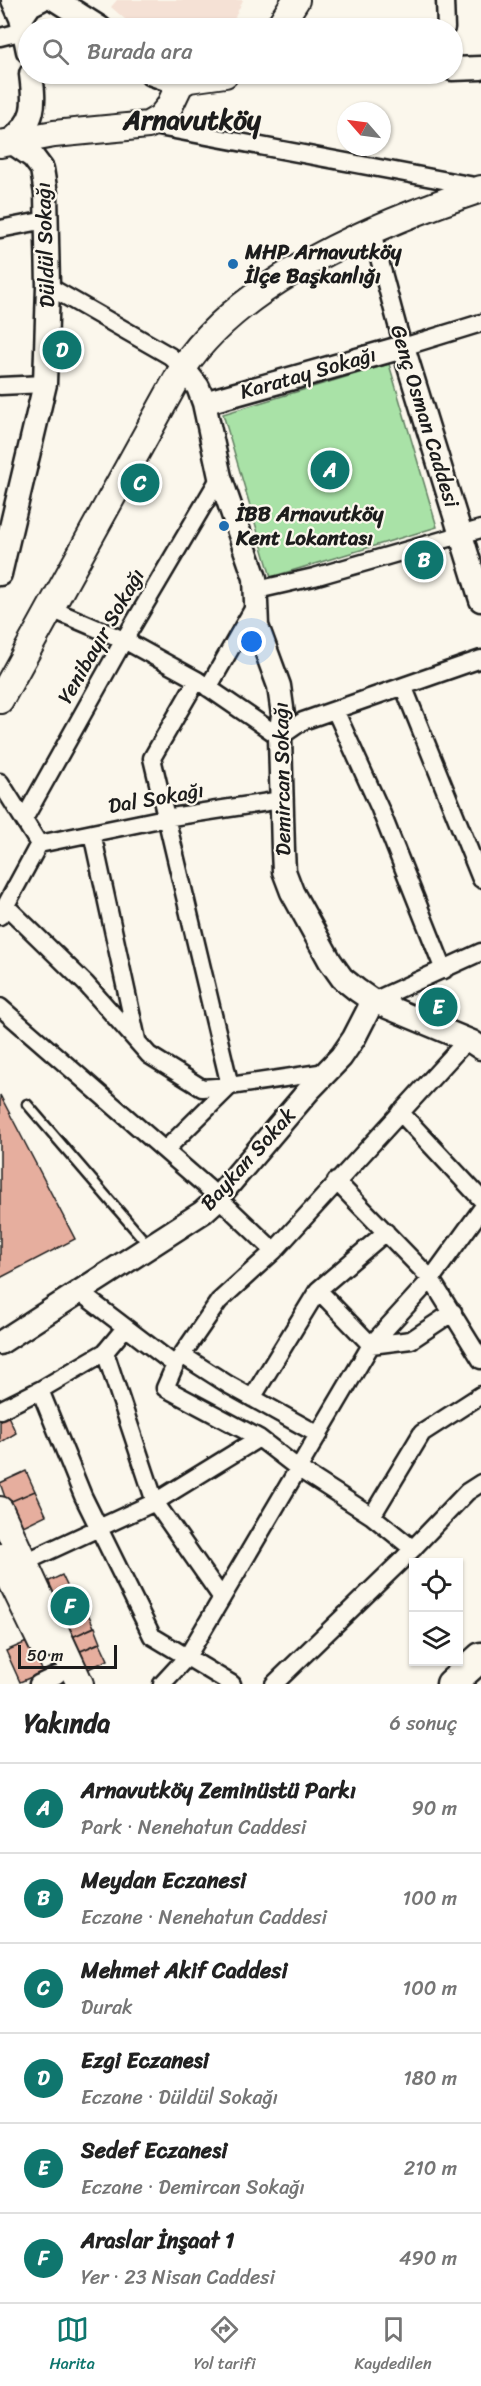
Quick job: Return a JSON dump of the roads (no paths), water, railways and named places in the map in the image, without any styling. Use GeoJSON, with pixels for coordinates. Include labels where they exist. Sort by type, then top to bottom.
{"type":"FeatureCollection","features":[{"type":"Feature","properties":{"kind":"highway"},"geometry":{"type":"LineString","coordinates":[[451,1684],[481,1657]]}},
{"type":"Feature","properties":{"kind":"main road"},"geometry":{"type":"LineString","coordinates":[[284,18],[296,0]]}},
{"type":"Feature","properties":{"kind":"main road"},"geometry":{"type":"LineString","coordinates":[[5,143],[54,134],[148,125],[169,107],[180,84]]}},
{"type":"Feature","properties":{"kind":"main road"},"geometry":{"type":"LineString","coordinates":[[0,700],[183,368],[199,346],[250,299],[299,267],[372,232],[481,188]]}},
{"type":"Feature","properties":{"kind":"main road"},"geometry":{"type":"LineString","coordinates":[[0,1510],[10,1564],[59,1682]]}},
{"type":"Feature","properties":{"kind":"street"},"geometry":{"type":"LineString","coordinates":[[25,18],[30,5],[40,0]]}},
{"type":"Feature","properties":{"kind":"street"},"geometry":{"type":"LineString","coordinates":[[56,0],[84,18]]}},
{"type":"Feature","properties":{"kind":"street"},"geometry":{"type":"LineString","coordinates":[[446,0],[446,18]]}},
{"type":"Feature","properties":{"kind":"street"},"geometry":{"type":"LineString","coordinates":[[0,37],[18,27]]}},
{"type":"Feature","properties":{"kind":"street"},"geometry":{"type":"LineString","coordinates":[[463,69],[481,68]]}},
{"type":"Feature","properties":{"kind":"street"},"geometry":{"type":"LineString","coordinates":[[5,143],[24,130],[29,123],[32,84]]}},
{"type":"Feature","properties":{"kind":"street"},"geometry":{"type":"LineString","coordinates":[[148,125],[481,188]]}},
{"type":"Feature","properties":{"kind":"street","name":"Düldül Sokağı"},"geometry":{"type":"LineString","coordinates":[[0,574],[10,500],[45,384],[48,286],[42,169],[33,157],[5,143]]}},
{"type":"Feature","properties":{"kind":"street"},"geometry":{"type":"LineString","coordinates":[[0,229],[46,220]]}},
{"type":"Feature","properties":{"kind":"street","name":"Genç Osman Caddesi"},"geometry":{"type":"LineString","coordinates":[[372,232],[403,347],[471,532],[481,600]]}},
{"type":"Feature","properties":{"kind":"street","name":"Demircan Sokağı"},"geometry":{"type":"LineString","coordinates":[[48,286],[170,356],[198,387],[204,403],[220,477],[255,578],[257,626],[279,686],[282,702],[280,737],[284,871],[292,892],[320,946],[342,978],[373,1001],[474,1044]]}},
{"type":"Feature","properties":{"kind":"street","name":"Karatay Sokağı"},"geometry":{"type":"LineString","coordinates":[[204,403],[481,323]]}},
{"type":"Feature","properties":{"kind":"street"},"geometry":{"type":"LineString","coordinates":[[0,386],[45,384]]}},
{"type":"Feature","properties":{"kind":"street","name":"Yenibayır Sokağı"},"geometry":{"type":"LineString","coordinates":[[24,819],[124,640],[220,477]]}},
{"type":"Feature","properties":{"kind":"street"},"geometry":{"type":"LineString","coordinates":[[231,1086],[165,818],[153,758],[256,597],[314,577],[471,532]]}},
{"type":"Feature","properties":{"kind":"street"},"geometry":{"type":"LineString","coordinates":[[51,609],[124,640],[202,684],[280,737],[303,721],[404,688],[481,659]]}},
{"type":"Feature","properties":{"kind":"street"},"geometry":{"type":"LineString","coordinates":[[404,688],[481,879]]}},
{"type":"Feature","properties":{"kind":"street"},"geometry":{"type":"LineString","coordinates":[[335,710],[380,809],[444,970]]}},
{"type":"Feature","properties":{"kind":"street"},"geometry":{"type":"LineString","coordinates":[[0,782],[39,844],[3,911],[86,984],[149,1055],[202,1088],[326,1072]]}},
{"type":"Feature","properties":{"kind":"street","name":"Dal Sokağı"},"geometry":{"type":"LineString","coordinates":[[39,844],[165,818],[281,800]]}},
{"type":"Feature","properties":{"kind":"street"},"geometry":{"type":"LineString","coordinates":[[92,833],[138,1042]]}},
{"type":"Feature","properties":{"kind":"street"},"geometry":{"type":"LineString","coordinates":[[373,1001],[481,952]]}},
{"type":"Feature","properties":{"kind":"street","name":"Baykan Sokak"},"geometry":{"type":"LineString","coordinates":[[0,1343],[203,1212],[218,1198],[340,1057],[354,1038],[373,1001]]}},
{"type":"Feature","properties":{"kind":"street"},"geometry":{"type":"LineString","coordinates":[[0,1007],[165,1150],[274,1251]]}},
{"type":"Feature","properties":{"kind":"street"},"geometry":{"type":"LineString","coordinates":[[413,1548],[372,1516],[299,1469],[260,1438],[165,1388],[179,1360],[219,1301],[274,1251],[400,1112],[474,1044]]}},
{"type":"Feature","properties":{"kind":"street"},"geometry":{"type":"LineString","coordinates":[[165,1150],[231,1086]]}},
{"type":"Feature","properties":{"kind":"street"},"geometry":{"type":"LineString","coordinates":[[400,1112],[481,1199]]}},
{"type":"Feature","properties":{"kind":"street"},"geometry":{"type":"LineString","coordinates":[[336,1181],[431,1279],[481,1360]]}},
{"type":"Feature","properties":{"kind":"street"},"geometry":{"type":"LineString","coordinates":[[162,1684],[188,1657],[371,1345],[473,1233],[481,1210]]}},
{"type":"Feature","properties":{"kind":"street"},"geometry":{"type":"LineString","coordinates":[[252,1398],[318,1290],[386,1232]]}},
{"type":"Feature","properties":{"kind":"street"},"geometry":{"type":"LineString","coordinates":[[318,1290],[371,1345]]}},
{"type":"Feature","properties":{"kind":"street"},"geometry":{"type":"LineString","coordinates":[[78,1291],[125,1328],[179,1360],[319,1435]]}},
{"type":"Feature","properties":{"kind":"street"},"geometry":{"type":"LineString","coordinates":[[371,1345],[411,1340],[453,1312]]}},
{"type":"Feature","properties":{"kind":"street"},"geometry":{"type":"LineString","coordinates":[[0,1410],[40,1390],[105,1352],[125,1328]]}},
{"type":"Feature","properties":{"kind":"street"},"geometry":{"type":"LineString","coordinates":[[105,1352],[155,1502],[222,1598]]}},
{"type":"Feature","properties":{"kind":"street"},"geometry":{"type":"LineString","coordinates":[[40,1390],[83,1496],[152,1636],[232,1684]]}},
{"type":"Feature","properties":{"kind":"street"},"geometry":{"type":"LineString","coordinates":[[372,1516],[422,1433],[481,1395]]}},
{"type":"Feature","properties":{"kind":"street"},"geometry":{"type":"LineString","coordinates":[[10,1564],[155,1502],[260,1438]]}},
{"type":"Feature","properties":{"kind":"street"},"geometry":{"type":"LineString","coordinates":[[274,1684],[467,1492],[481,1482]]}},
{"type":"Feature","properties":{"kind":"lane"},"geometry":{"type":"LineString","coordinates":[[27,1104],[149,1246]]}},
{"type":"Feature","properties":{"kind":"place","name":"MHP Arnavutköy İlçe Başkanlığı"},"geometry":{"type":"Point","coordinates":[233,264]}},
{"type":"Feature","properties":{"kind":"place","name":"Ezgi Eczanesi"},"geometry":{"type":"Point","coordinates":[62,350]}},
{"type":"Feature","properties":{"kind":"place","name":"Arnavutköy Zeminüstü Parkı"},"geometry":{"type":"Point","coordinates":[330,470]}},
{"type":"Feature","properties":{"kind":"place","name":"Mehmet Akif Caddesi"},"geometry":{"type":"Point","coordinates":[140,483]}},
{"type":"Feature","properties":{"kind":"place","name":"İBB Arnavutköy Kent Lokantası"},"geometry":{"type":"Point","coordinates":[224,526]}},
{"type":"Feature","properties":{"kind":"place","name":"Meydan Eczanesi"},"geometry":{"type":"Point","coordinates":[424,560]}},
{"type":"Feature","properties":{"kind":"place","name":"Sedef Eczanesi"},"geometry":{"type":"Point","coordinates":[438,1007]}},
{"type":"Feature","properties":{"kind":"place","name":"Araslar İnşaat 1"},"geometry":{"type":"Point","coordinates":[70,1606]}},
{"type":"Feature","properties":{"kind":"district","name":"Arnavutköy"},"geometry":{"type":"Point","coordinates":[192,120]}}]}
